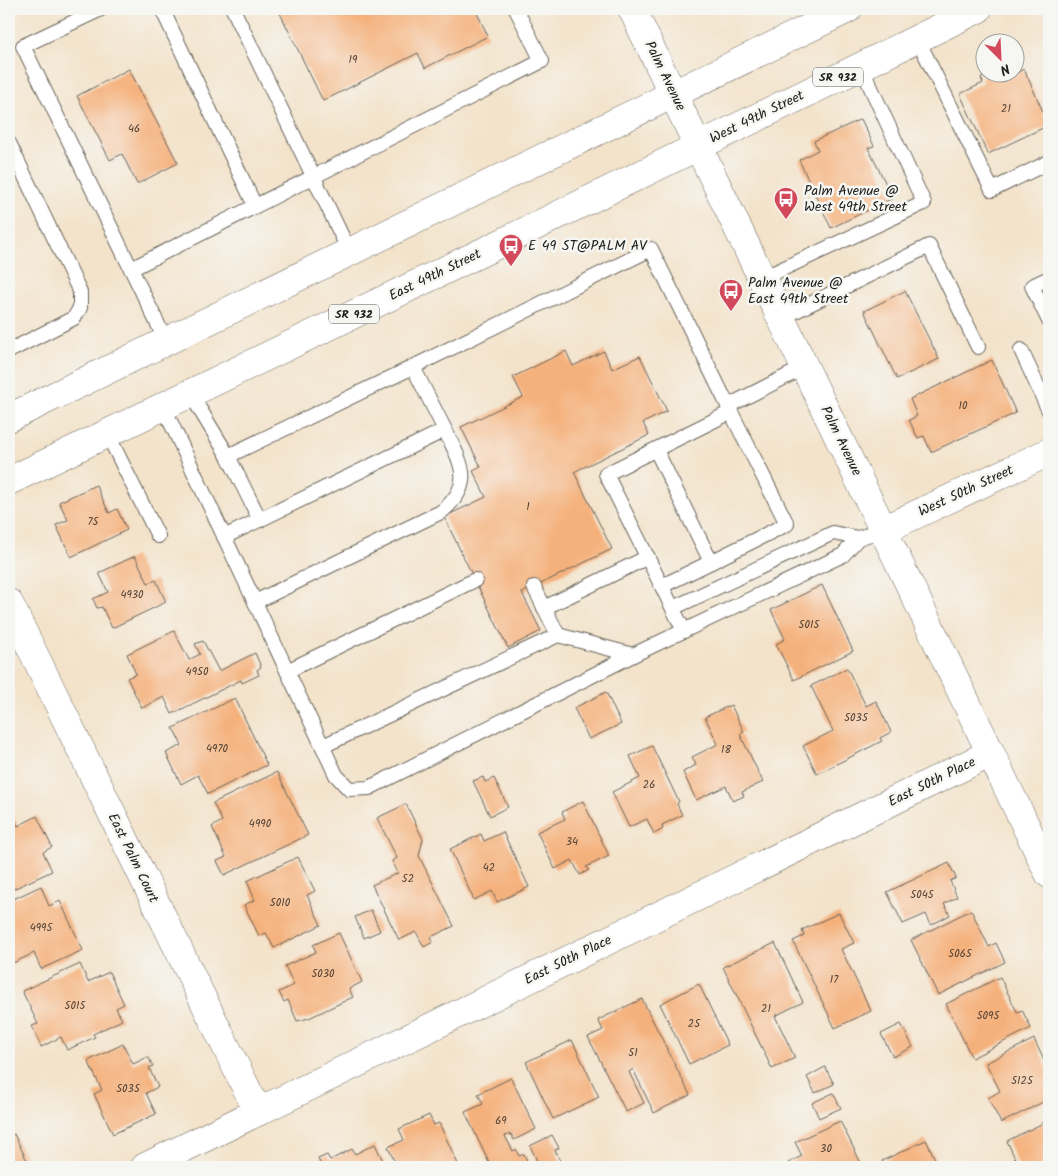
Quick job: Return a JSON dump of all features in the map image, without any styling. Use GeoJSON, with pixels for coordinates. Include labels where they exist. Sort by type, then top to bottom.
{"type":"FeatureCollection","features":[{"type":"Feature","properties":{"kind":"main road","name":"Palm Avenue"},"geometry":{"type":"LineString","coordinates":[[632,9],[1049,874]]}},
{"type":"Feature","properties":{"kind":"main road"},"geometry":{"type":"LineString","coordinates":[[9,418],[625,116],[848,9]]}},
{"type":"Feature","properties":{"kind":"main road","name":"West 49th Street"},"geometry":{"type":"LineString","coordinates":[[698,145],[978,9]]}},
{"type":"Feature","properties":{"kind":"main road","name":"East 49th Street"},"geometry":{"type":"LineString","coordinates":[[9,481],[698,145]]}},
{"type":"Feature","properties":{"kind":"main road","name":"West 50th Street"},"geometry":{"type":"LineString","coordinates":[[883,530],[1049,452]]}},
{"type":"Feature","properties":{"kind":"main road","name":"East Palm Court"},"geometry":{"type":"LineString","coordinates":[[9,603],[258,1112]]}},
{"type":"Feature","properties":{"kind":"main road","name":"East 50th Place"},"geometry":{"type":"LineString","coordinates":[[145,1167],[991,753]]}},
{"type":"Feature","properties":{"kind":"lane"},"geometry":{"type":"LineString","coordinates":[[101,9],[23,46],[166,341]]}},
{"type":"Feature","properties":{"kind":"lane"},"geometry":{"type":"LineString","coordinates":[[162,9],[255,206]]}},
{"type":"Feature","properties":{"kind":"lane"},"geometry":{"type":"LineString","coordinates":[[233,9],[349,251]]}},
{"type":"Feature","properties":{"kind":"lane"},"geometry":{"type":"LineString","coordinates":[[131,269],[542,61],[516,9]]}},
{"type":"Feature","properties":{"kind":"lane"},"geometry":{"type":"LineString","coordinates":[[917,38],[992,190],[1049,162]]}},
{"type":"Feature","properties":{"kind":"lane"},"geometry":{"type":"LineString","coordinates":[[763,278],[924,203],[861,66]]}},
{"type":"Feature","properties":{"kind":"lane"},"geometry":{"type":"LineString","coordinates":[[9,143],[80,292],[80,308],[74,318],[9,351]]}},
{"type":"Feature","properties":{"kind":"lane"},"geometry":{"type":"LineString","coordinates":[[781,318],[929,246],[978,347]]}},
{"type":"Feature","properties":{"kind":"lane"},"geometry":{"type":"LineString","coordinates":[[228,456],[651,249],[787,524],[662,586]]}},
{"type":"Feature","properties":{"kind":"lane"},"geometry":{"type":"LineString","coordinates":[[1049,278],[1032,286],[1049,321]]}},
{"type":"Feature","properties":{"kind":"lane"},"geometry":{"type":"LineString","coordinates":[[1021,350],[1049,411]]}},
{"type":"Feature","properties":{"kind":"lane"},"geometry":{"type":"LineString","coordinates":[[255,602],[441,512],[452,503],[459,491],[462,478],[462,464],[413,367]]}},
{"type":"Feature","properties":{"kind":"lane"},"geometry":{"type":"LineString","coordinates":[[684,631],[606,474],[656,450],[806,367]]}},
{"type":"Feature","properties":{"kind":"lane"},"geometry":{"type":"LineString","coordinates":[[190,393],[228,456],[260,520]]}},
{"type":"Feature","properties":{"kind":"lane"},"geometry":{"type":"LineString","coordinates":[[162,406],[336,775],[349,789],[369,788],[633,655],[842,555],[858,538],[883,530]]}},
{"type":"Feature","properties":{"kind":"lane"},"geometry":{"type":"LineString","coordinates":[[224,537],[445,430]]}},
{"type":"Feature","properties":{"kind":"lane"},"geometry":{"type":"LineString","coordinates":[[106,433],[158,536]]}},
{"type":"Feature","properties":{"kind":"lane"},"geometry":{"type":"LineString","coordinates":[[656,450],[711,562]]}},
{"type":"Feature","properties":{"kind":"lane"},"geometry":{"type":"LineString","coordinates":[[673,608],[833,533],[858,538]]}},
{"type":"Feature","properties":{"kind":"lane"},"geometry":{"type":"LineString","coordinates":[[544,608],[648,557]]}},
{"type":"Feature","properties":{"kind":"lane"},"geometry":{"type":"LineString","coordinates":[[287,671],[475,580]]}},
{"type":"Feature","properties":{"kind":"lane"},"geometry":{"type":"LineString","coordinates":[[534,587],[558,635]]}},
{"type":"Feature","properties":{"kind":"lane"},"geometry":{"type":"LineString","coordinates":[[323,746],[558,635],[633,655]]}},
{"type":"Feature","properties":{"kind":"building"},"geometry":{"type":"Polygon","coordinates":[[[278,9],[475,9],[488,36],[425,68],[418,53],[323,101],[278,9]]]}},
{"type":"Feature","properties":{"kind":"building"},"geometry":{"type":"Polygon","coordinates":[[[129,69],[178,163],[137,184],[122,154],[110,160],[77,96],[129,69]]]}},
{"type":"Feature","properties":{"kind":"building"},"geometry":{"type":"Polygon","coordinates":[[[1026,73],[1049,125],[988,154],[960,94],[983,83],[1026,82],[1026,73]]]}},
{"type":"Feature","properties":{"kind":"building"},"geometry":{"type":"Polygon","coordinates":[[[861,119],[874,146],[868,148],[893,198],[831,228],[799,160],[818,150],[814,141],[861,119]]]}},
{"type":"Feature","properties":{"kind":"building"},"geometry":{"type":"Polygon","coordinates":[[[905,291],[939,359],[897,379],[864,311],[905,291]]]}},
{"type":"Feature","properties":{"kind":"building"},"geometry":{"type":"Polygon","coordinates":[[[566,351],[573,366],[604,351],[612,369],[640,356],[667,411],[643,423],[649,435],[574,472],[612,549],[522,593],[541,631],[508,648],[444,517],[486,497],[473,471],[481,467],[461,427],[523,397],[513,377],[566,351]]]}},
{"type":"Feature","properties":{"kind":"building"},"geometry":{"type":"Polygon","coordinates":[[[992,360],[1016,413],[931,452],[924,436],[918,438],[909,420],[917,416],[910,399],[992,360]]]}},
{"type":"Feature","properties":{"kind":"building"},"geometry":{"type":"Polygon","coordinates":[[[96,485],[109,513],[117,509],[127,530],[71,557],[56,525],[68,520],[59,502],[96,485]]]}},
{"type":"Feature","properties":{"kind":"building"},"geometry":{"type":"Polygon","coordinates":[[[135,556],[148,583],[156,580],[166,602],[112,628],[102,607],[97,608],[93,599],[108,592],[99,573],[135,556]]]}},
{"type":"Feature","properties":{"kind":"building"},"geometry":{"type":"Polygon","coordinates":[[[822,585],[853,651],[794,680],[776,644],[785,639],[771,610],[822,585]]]}},
{"type":"Feature","properties":{"kind":"building"},"geometry":{"type":"Polygon","coordinates":[[[174,631],[189,660],[200,654],[195,644],[203,641],[219,671],[255,653],[261,667],[257,670],[259,675],[242,683],[241,680],[172,714],[164,697],[142,708],[127,678],[136,674],[127,654],[174,631]]]}},
{"type":"Feature","properties":{"kind":"building"},"geometry":{"type":"Polygon","coordinates":[[[847,668],[866,706],[876,701],[891,732],[880,738],[882,741],[817,774],[803,746],[833,731],[811,686],[847,668]]]}},
{"type":"Feature","properties":{"kind":"building"},"geometry":{"type":"Polygon","coordinates":[[[606,692],[621,724],[589,739],[574,708],[606,692]]]}},
{"type":"Feature","properties":{"kind":"building"},"geometry":{"type":"Polygon","coordinates":[[[235,698],[267,765],[208,794],[198,775],[181,784],[166,753],[182,745],[173,728],[235,698]]]}},
{"type":"Feature","properties":{"kind":"building"},"geometry":{"type":"Polygon","coordinates":[[[731,705],[744,732],[740,734],[763,782],[742,792],[744,796],[733,801],[726,786],[696,800],[683,772],[696,765],[692,757],[718,744],[705,717],[731,705]]]}},
{"type":"Feature","properties":{"kind":"building"},"geometry":{"type":"Polygon","coordinates":[[[652,746],[679,802],[677,804],[682,815],[662,825],[663,829],[654,834],[647,819],[629,827],[612,792],[640,778],[630,756],[652,746]]]}},
{"type":"Feature","properties":{"kind":"building"},"geometry":{"type":"Polygon","coordinates":[[[277,772],[308,835],[224,875],[217,861],[226,857],[212,827],[222,821],[213,803],[277,772]]]}},
{"type":"Feature","properties":{"kind":"building"},"geometry":{"type":"Polygon","coordinates":[[[483,777],[485,782],[494,778],[508,807],[490,816],[473,781],[483,777]]]}},
{"type":"Feature","properties":{"kind":"building"},"geometry":{"type":"Polygon","coordinates":[[[583,801],[609,856],[586,867],[589,870],[580,875],[572,860],[555,869],[537,832],[565,819],[562,812],[583,801]]]}},
{"type":"Feature","properties":{"kind":"building"},"geometry":{"type":"Polygon","coordinates":[[[406,804],[423,839],[419,856],[454,926],[431,937],[433,942],[424,947],[416,932],[399,940],[372,885],[398,873],[392,861],[397,858],[377,818],[406,804]]]}},
{"type":"Feature","properties":{"kind":"building"},"geometry":{"type":"Polygon","coordinates":[[[9,807],[18,826],[37,816],[52,847],[43,852],[52,871],[9,891],[9,807]]]}},
{"type":"Feature","properties":{"kind":"building"},"geometry":{"type":"Polygon","coordinates":[[[503,832],[529,887],[497,902],[492,891],[474,900],[450,849],[481,834],[484,841],[503,832]]]}},
{"type":"Feature","properties":{"kind":"building"},"geometry":{"type":"Polygon","coordinates":[[[298,857],[315,891],[307,895],[321,925],[274,948],[266,933],[259,936],[244,905],[255,900],[247,881],[298,857]]]}},
{"type":"Feature","properties":{"kind":"building"},"geometry":{"type":"Polygon","coordinates":[[[949,863],[956,878],[950,881],[957,897],[944,904],[950,915],[931,925],[926,914],[903,924],[887,892],[949,863]]]}},
{"type":"Feature","properties":{"kind":"building"},"geometry":{"type":"Polygon","coordinates":[[[41,886],[49,906],[60,901],[83,950],[41,969],[34,953],[9,965],[9,901],[41,886]]]}},
{"type":"Feature","properties":{"kind":"building"},"geometry":{"type":"Polygon","coordinates":[[[371,910],[380,931],[364,938],[355,917],[371,910]]]}},
{"type":"Feature","properties":{"kind":"building"},"geometry":{"type":"Polygon","coordinates":[[[971,910],[989,947],[996,943],[1005,962],[938,995],[911,940],[971,910]]]}},
{"type":"Feature","properties":{"kind":"building"},"geometry":{"type":"Polygon","coordinates":[[[839,913],[854,943],[841,949],[871,1011],[835,1028],[793,941],[804,936],[802,930],[839,913]]]}},
{"type":"Feature","properties":{"kind":"building"},"geometry":{"type":"Polygon","coordinates":[[[339,933],[362,982],[349,989],[353,997],[309,1018],[297,1021],[288,1000],[284,1002],[279,992],[294,985],[285,966],[316,952],[313,945],[339,933]]]}},
{"type":"Feature","properties":{"kind":"building"},"geometry":{"type":"Polygon","coordinates":[[[775,943],[803,1002],[775,1016],[795,1058],[772,1069],[723,967],[775,943]]]}},
{"type":"Feature","properties":{"kind":"building"},"geometry":{"type":"Polygon","coordinates":[[[80,964],[88,982],[109,972],[124,1004],[116,1008],[122,1020],[93,1034],[95,1037],[67,1050],[61,1037],[41,1047],[32,1026],[38,1024],[22,991],[80,964]]]}},
{"type":"Feature","properties":{"kind":"building"},"geometry":{"type":"Polygon","coordinates":[[[1000,977],[1017,1012],[1022,1010],[1031,1028],[972,1058],[946,1004],[1000,977]]]}},
{"type":"Feature","properties":{"kind":"building"},"geometry":{"type":"Polygon","coordinates":[[[699,984],[728,1045],[689,1064],[660,1004],[699,984]]]}},
{"type":"Feature","properties":{"kind":"building"},"geometry":{"type":"Polygon","coordinates":[[[642,999],[690,1095],[654,1113],[633,1069],[629,1072],[644,1103],[626,1112],[588,1037],[603,1030],[598,1020],[642,999]]]}},
{"type":"Feature","properties":{"kind":"building"},"geometry":{"type":"Polygon","coordinates":[[[901,1024],[913,1047],[893,1057],[881,1034],[901,1024]]]}},
{"type":"Feature","properties":{"kind":"building"},"geometry":{"type":"Polygon","coordinates":[[[1034,1039],[1049,1071],[1049,1099],[1001,1123],[988,1098],[1000,1091],[986,1063],[1034,1039]]]}},
{"type":"Feature","properties":{"kind":"building"},"geometry":{"type":"Polygon","coordinates":[[[572,1040],[599,1097],[553,1119],[526,1062],[572,1040]]]}},
{"type":"Feature","properties":{"kind":"building"},"geometry":{"type":"Polygon","coordinates":[[[123,1044],[133,1064],[148,1057],[153,1066],[149,1068],[158,1087],[146,1093],[156,1114],[113,1134],[94,1094],[102,1090],[88,1061],[123,1044]]]}},
{"type":"Feature","properties":{"kind":"building"},"geometry":{"type":"Polygon","coordinates":[[[825,1067],[834,1084],[815,1093],[807,1077],[825,1067]]]}},
{"type":"Feature","properties":{"kind":"building"},"geometry":{"type":"Polygon","coordinates":[[[511,1078],[536,1129],[514,1140],[511,1134],[505,1136],[513,1151],[516,1149],[519,1156],[524,1154],[530,1167],[491,1167],[465,1112],[483,1104],[478,1094],[511,1078]]]}},
{"type":"Feature","properties":{"kind":"building"},"geometry":{"type":"Polygon","coordinates":[[[833,1093],[841,1108],[819,1118],[812,1103],[833,1093]]]}},
{"type":"Feature","properties":{"kind":"building"},"geometry":{"type":"Polygon","coordinates":[[[429,1115],[434,1125],[439,1123],[458,1164],[452,1167],[397,1167],[388,1147],[404,1140],[399,1129],[429,1115]]]}},
{"type":"Feature","properties":{"kind":"building"},"geometry":{"type":"Polygon","coordinates":[[[1049,1120],[1049,1162],[1039,1167],[1019,1167],[1007,1141],[1049,1120]]]}},
{"type":"Feature","properties":{"kind":"building"},"geometry":{"type":"Polygon","coordinates":[[[840,1121],[863,1167],[790,1167],[788,1163],[802,1156],[795,1142],[840,1121]]]}},
{"type":"Feature","properties":{"kind":"building"},"geometry":{"type":"Polygon","coordinates":[[[14,1134],[30,1167],[9,1167],[9,1136],[14,1134]]]}},
{"type":"Feature","properties":{"kind":"building"},"geometry":{"type":"Polygon","coordinates":[[[552,1135],[559,1148],[555,1150],[563,1167],[540,1167],[530,1146],[552,1135]]]}},
{"type":"Feature","properties":{"kind":"building"},"geometry":{"type":"Polygon","coordinates":[[[926,1140],[939,1167],[885,1167],[882,1161],[926,1140]]]}},
{"type":"Feature","properties":{"kind":"building"},"geometry":{"type":"Polygon","coordinates":[[[375,1144],[386,1167],[322,1167],[318,1159],[327,1155],[330,1160],[352,1149],[355,1154],[375,1144]]]}},
{"type":"Feature","properties":{"kind":"place","name":"Palm Avenue @ West 49th Street"},"geometry":{"type":"Point","coordinates":[786,220]}},
{"type":"Feature","properties":{"kind":"place","name":"E 49 ST@PALM AV"},"geometry":{"type":"Point","coordinates":[511,267]}},
{"type":"Feature","properties":{"kind":"place","name":"Palm Avenue @ East 49th Street"},"geometry":{"type":"Point","coordinates":[731,312]}}]}
